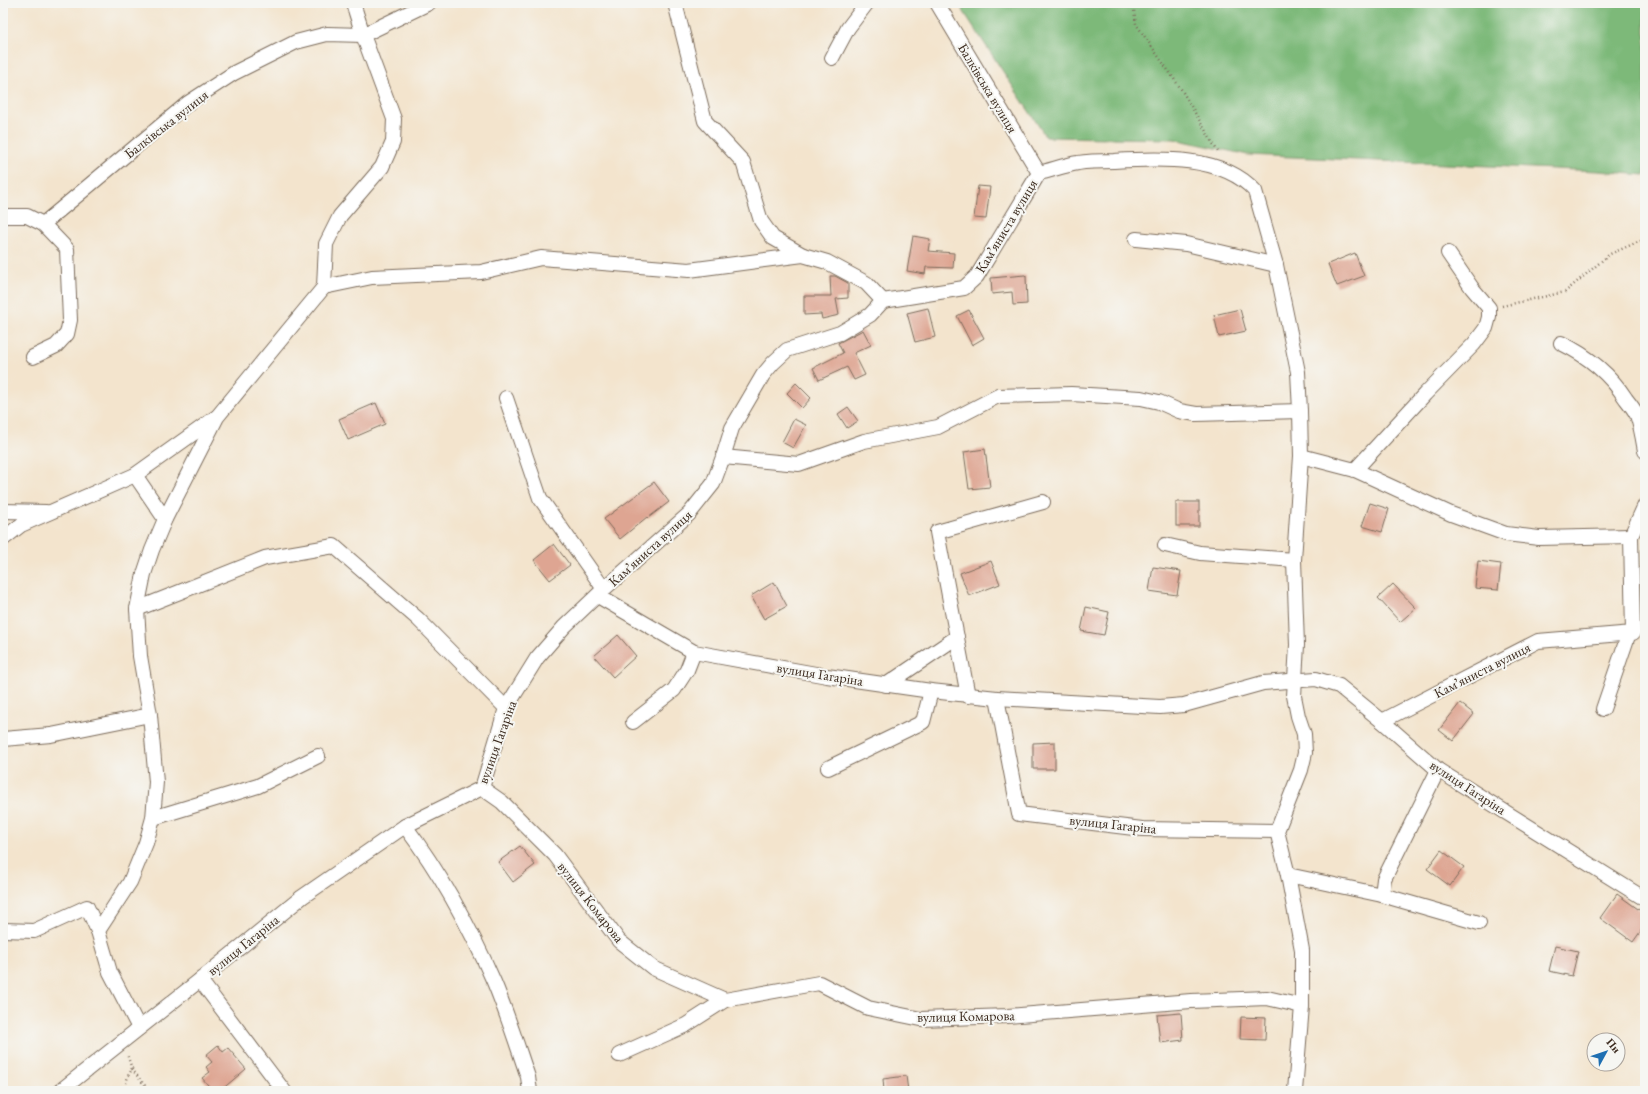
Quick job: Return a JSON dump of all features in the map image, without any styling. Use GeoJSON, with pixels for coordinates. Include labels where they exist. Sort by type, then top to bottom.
{"type":"FeatureCollection","features":[{"type":"Feature","properties":{"kind":"street"},"geometry":{"type":"LineString","coordinates":[[98,931],[130,882],[146,843],[153,818],[156,782],[150,715],[140,656],[137,609],[144,574],[152,550],[165,519],[217,417],[324,287],[326,244],[340,216],[382,167],[393,142],[394,119],[363,35],[353,3]]}},
{"type":"Feature","properties":{"kind":"street","name":"Балківська вулиця"},"geometry":{"type":"LineString","coordinates":[[43,224],[188,103],[234,73],[296,42],[327,34],[363,35],[429,3]]}},
{"type":"Feature","properties":{"kind":"street"},"geometry":{"type":"LineString","coordinates":[[675,3],[705,121],[743,162],[761,221],[773,238],[803,255],[827,262],[866,283],[883,301]]}},
{"type":"Feature","properties":{"kind":"street"},"geometry":{"type":"LineString","coordinates":[[832,58],[848,28],[867,3]]}},
{"type":"Feature","properties":{"kind":"street","name":"Балківська вулиця"},"geometry":{"type":"LineString","coordinates":[[937,3],[1039,173]]}},
{"type":"Feature","properties":{"kind":"street","name":"Камʼяниста вулиця"},"geometry":{"type":"LineString","coordinates":[[601,592],[689,514],[713,484],[732,428],[763,375],[787,350],[840,332],[870,315],[883,301],[964,288],[976,276],[1039,173],[1078,163],[1166,159],[1196,162],[1229,172],[1248,183],[1255,191],[1276,265],[1298,372],[1301,456],[1294,560]]}},
{"type":"Feature","properties":{"kind":"street"},"geometry":{"type":"LineString","coordinates":[[3,216],[27,216],[43,224],[67,249],[70,320],[67,334],[56,346],[33,357]]}},
{"type":"Feature","properties":{"kind":"street"},"geometry":{"type":"LineString","coordinates":[[1136,239],[1186,244],[1276,265]]}},
{"type":"Feature","properties":{"kind":"street"},"geometry":{"type":"LineString","coordinates":[[1355,470],[1424,394],[1474,344],[1486,328],[1489,317],[1489,308],[1472,288],[1448,253]]}},
{"type":"Feature","properties":{"kind":"street"},"geometry":{"type":"LineString","coordinates":[[324,287],[372,277],[481,272],[541,258],[689,270],[803,255]]}},
{"type":"Feature","properties":{"kind":"street"},"geometry":{"type":"LineString","coordinates":[[1561,343],[1580,352],[1595,363],[1624,395],[1636,414],[1645,451]]}},
{"type":"Feature","properties":{"kind":"street"},"geometry":{"type":"LineString","coordinates":[[723,457],[799,464],[864,441],[938,427],[998,396],[1071,394],[1141,398],[1159,402],[1179,411],[1196,414],[1300,411]]}},
{"type":"Feature","properties":{"kind":"street"},"geometry":{"type":"LineString","coordinates":[[506,398],[540,498],[601,592]]}},
{"type":"Feature","properties":{"kind":"street"},"geometry":{"type":"LineString","coordinates":[[3,539],[22,525],[48,512],[135,475],[217,417]]}},
{"type":"Feature","properties":{"kind":"street"},"geometry":{"type":"LineString","coordinates":[[1301,456],[1355,470],[1451,514],[1506,534],[1539,538],[1631,536]]}},
{"type":"Feature","properties":{"kind":"street"},"geometry":{"type":"LineString","coordinates":[[135,475],[165,519]]}},
{"type":"Feature","properties":{"kind":"street"},"geometry":{"type":"LineString","coordinates":[[968,696],[938,532],[1043,502]]}},
{"type":"Feature","properties":{"kind":"street"},"geometry":{"type":"LineString","coordinates":[[1603,709],[1629,633],[1633,633],[1631,536],[1645,505]]}},
{"type":"Feature","properties":{"kind":"street"},"geometry":{"type":"LineString","coordinates":[[3,511],[48,512]]}},
{"type":"Feature","properties":{"kind":"street"},"geometry":{"type":"LineString","coordinates":[[1165,545],[1200,553],[1294,560],[1297,645],[1294,696],[1298,716],[1304,734],[1305,753],[1301,770],[1277,831],[1288,875],[1302,950],[1302,1006],[1295,1091]]}},
{"type":"Feature","properties":{"kind":"street"},"geometry":{"type":"LineString","coordinates":[[137,609],[265,558],[334,546],[418,620],[506,708]]}},
{"type":"Feature","properties":{"kind":"street","name":"вулиця Гагаріна"},"geometry":{"type":"LineString","coordinates":[[60,1091],[302,897],[405,826],[482,788],[506,708],[537,658],[564,627],[601,592],[694,652],[827,676],[968,696],[1160,707],[1184,705],[1263,683],[1316,679],[1339,686],[1438,770],[1645,899]]}},
{"type":"Feature","properties":{"kind":"street","name":"Камʼяниста вулиця"},"geometry":{"type":"LineString","coordinates":[[1382,721],[1538,641],[1629,633]]}},
{"type":"Feature","properties":{"kind":"street"},"geometry":{"type":"LineString","coordinates":[[886,685],[957,637]]}},
{"type":"Feature","properties":{"kind":"street"},"geometry":{"type":"LineString","coordinates":[[633,722],[674,690],[687,670],[694,652]]}},
{"type":"Feature","properties":{"kind":"street"},"geometry":{"type":"LineString","coordinates":[[828,768],[922,722],[931,691]]}},
{"type":"Feature","properties":{"kind":"street","name":"вулиця Гагаріна"},"geometry":{"type":"LineString","coordinates":[[997,698],[1020,814],[1142,829],[1277,831]]}},
{"type":"Feature","properties":{"kind":"street"},"geometry":{"type":"LineString","coordinates":[[3,739],[51,735],[150,715]]}},
{"type":"Feature","properties":{"kind":"street"},"geometry":{"type":"LineString","coordinates":[[153,818],[258,786],[318,756]]}},
{"type":"Feature","properties":{"kind":"street"},"geometry":{"type":"LineString","coordinates":[[1382,895],[1384,879],[1438,770]]}},
{"type":"Feature","properties":{"kind":"street","name":"вулиця Комарова"},"geometry":{"type":"LineString","coordinates":[[482,788],[502,802],[555,855],[619,941],[653,968],[724,1000],[819,983],[868,1008],[921,1019],[1008,1016],[1191,1001],[1267,998],[1302,1006]]}},
{"type":"Feature","properties":{"kind":"street"},"geometry":{"type":"LineString","coordinates":[[405,826],[424,851],[456,905],[494,983],[528,1077],[530,1091]]}},
{"type":"Feature","properties":{"kind":"street"},"geometry":{"type":"LineString","coordinates":[[1288,875],[1382,895],[1479,923]]}},
{"type":"Feature","properties":{"kind":"street"},"geometry":{"type":"LineString","coordinates":[[3,930],[34,931],[87,907],[98,931],[110,972],[139,1028]]}},
{"type":"Feature","properties":{"kind":"street"},"geometry":{"type":"LineString","coordinates":[[200,980],[284,1091]]}},
{"type":"Feature","properties":{"kind":"street"},"geometry":{"type":"LineString","coordinates":[[619,1055],[686,1025],[724,1000]]}},
{"type":"Feature","properties":{"kind":"path"},"geometry":{"type":"LineString","coordinates":[[1133,3],[1136,24],[1181,89],[1229,172]]}},
{"type":"Feature","properties":{"kind":"path"},"geometry":{"type":"LineString","coordinates":[[1489,308],[1565,292],[1610,254],[1645,239]]}},
{"type":"Feature","properties":{"kind":"path"},"geometry":{"type":"LineString","coordinates":[[122,1041],[132,1069],[149,1091]]}},
{"type":"Feature","properties":{"kind":"path"},"geometry":{"type":"LineString","coordinates":[[124,1091],[128,1076],[132,1069]]}},
{"type":"Feature","properties":{"kind":"green space"},"geometry":{"type":"Polygon","coordinates":[[[958,3],[1645,3],[1645,175],[1598,171],[1248,155],[1174,139],[1046,137],[958,3]]]}},
{"type":"Feature","properties":{"kind":"building"},"geometry":{"type":"Polygon","coordinates":[[[978,186],[990,187],[986,219],[974,218],[978,186]]]}},
{"type":"Feature","properties":{"kind":"building"},"geometry":{"type":"Polygon","coordinates":[[[913,236],[930,239],[928,251],[954,253],[953,268],[926,267],[925,274],[907,271],[913,236]]]}},
{"type":"Feature","properties":{"kind":"building"},"geometry":{"type":"Polygon","coordinates":[[[1355,253],[1364,276],[1337,286],[1328,264],[1355,253]]]}},
{"type":"Feature","properties":{"kind":"building"},"geometry":{"type":"Polygon","coordinates":[[[1025,275],[1027,304],[1013,305],[1012,292],[992,294],[991,278],[1025,275]]]}},
{"type":"Feature","properties":{"kind":"building"},"geometry":{"type":"Polygon","coordinates":[[[830,276],[835,276],[848,283],[848,298],[836,299],[839,315],[822,319],[821,314],[804,315],[804,296],[831,296],[830,276]]]}},
{"type":"Feature","properties":{"kind":"building"},"geometry":{"type":"Polygon","coordinates":[[[928,308],[935,337],[915,342],[907,313],[928,308]]]}},
{"type":"Feature","properties":{"kind":"building"},"geometry":{"type":"Polygon","coordinates":[[[1240,309],[1246,331],[1219,337],[1214,315],[1240,309]]]}},
{"type":"Feature","properties":{"kind":"building"},"geometry":{"type":"Polygon","coordinates":[[[969,310],[984,338],[972,345],[957,316],[969,310]]]}},
{"type":"Feature","properties":{"kind":"building"},"geometry":{"type":"Polygon","coordinates":[[[863,330],[871,345],[854,353],[865,375],[854,380],[847,367],[819,380],[813,368],[843,353],[838,343],[863,330]]]}},
{"type":"Feature","properties":{"kind":"building"},"geometry":{"type":"Polygon","coordinates":[[[796,383],[811,398],[802,408],[787,393],[796,383]]]}},
{"type":"Feature","properties":{"kind":"building"},"geometry":{"type":"Polygon","coordinates":[[[376,403],[385,424],[348,440],[339,419],[376,403]]]}},
{"type":"Feature","properties":{"kind":"building"},"geometry":{"type":"Polygon","coordinates":[[[848,407],[858,421],[847,428],[838,414],[848,407]]]}},
{"type":"Feature","properties":{"kind":"building"},"geometry":{"type":"Polygon","coordinates":[[[794,419],[806,425],[793,448],[782,442],[794,419]]]}},
{"type":"Feature","properties":{"kind":"building"},"geometry":{"type":"Polygon","coordinates":[[[985,449],[990,487],[969,489],[964,452],[985,449]]]}},
{"type":"Feature","properties":{"kind":"building"},"geometry":{"type":"Polygon","coordinates":[[[654,482],[669,502],[648,518],[647,517],[620,539],[604,519],[654,482]]]}},
{"type":"Feature","properties":{"kind":"building"},"geometry":{"type":"Polygon","coordinates":[[[1176,502],[1199,502],[1199,526],[1176,526],[1176,502]]]}},
{"type":"Feature","properties":{"kind":"building"},"geometry":{"type":"Polygon","coordinates":[[[1370,503],[1389,509],[1382,532],[1362,526],[1370,503]]]}},
{"type":"Feature","properties":{"kind":"building"},"geometry":{"type":"Polygon","coordinates":[[[554,544],[570,565],[550,580],[534,560],[554,544]]]}},
{"type":"Feature","properties":{"kind":"building"},"geometry":{"type":"Polygon","coordinates":[[[991,561],[1000,584],[969,596],[960,573],[991,561]]]}},
{"type":"Feature","properties":{"kind":"building"},"geometry":{"type":"Polygon","coordinates":[[[1478,561],[1501,564],[1498,590],[1475,588],[1478,561]]]}},
{"type":"Feature","properties":{"kind":"building"},"geometry":{"type":"Polygon","coordinates":[[[1153,567],[1181,571],[1177,595],[1149,591],[1153,567]]]}},
{"type":"Feature","properties":{"kind":"building"},"geometry":{"type":"Polygon","coordinates":[[[774,582],[787,606],[764,619],[751,596],[774,582]]]}},
{"type":"Feature","properties":{"kind":"building"},"geometry":{"type":"Polygon","coordinates":[[[1393,584],[1416,608],[1400,622],[1378,598],[1393,584]]]}},
{"type":"Feature","properties":{"kind":"building"},"geometry":{"type":"Polygon","coordinates":[[[1086,607],[1109,612],[1104,635],[1081,631],[1086,607]]]}},
{"type":"Feature","properties":{"kind":"building"},"geometry":{"type":"Polygon","coordinates":[[[618,635],[636,656],[613,677],[594,656],[618,635]]]}},
{"type":"Feature","properties":{"kind":"building"},"geometry":{"type":"Polygon","coordinates":[[[1460,703],[1474,714],[1453,741],[1439,730],[1460,703]]]}},
{"type":"Feature","properties":{"kind":"building"},"geometry":{"type":"Polygon","coordinates":[[[1055,742],[1055,769],[1033,769],[1033,743],[1055,742]]]}},
{"type":"Feature","properties":{"kind":"building"},"geometry":{"type":"Polygon","coordinates":[[[520,846],[535,865],[513,882],[498,862],[520,846]]]}},
{"type":"Feature","properties":{"kind":"building"},"geometry":{"type":"Polygon","coordinates":[[[1441,850],[1464,867],[1450,886],[1427,869],[1441,850]]]}},
{"type":"Feature","properties":{"kind":"building"},"geometry":{"type":"Polygon","coordinates":[[[1617,894],[1645,914],[1645,925],[1633,942],[1600,918],[1617,894]]]}},
{"type":"Feature","properties":{"kind":"building"},"geometry":{"type":"Polygon","coordinates":[[[1555,946],[1578,951],[1572,976],[1549,971],[1555,946]]]}},
{"type":"Feature","properties":{"kind":"building"},"geometry":{"type":"Polygon","coordinates":[[[1181,1013],[1183,1040],[1160,1043],[1157,1015],[1181,1013]]]}},
{"type":"Feature","properties":{"kind":"building"},"geometry":{"type":"Polygon","coordinates":[[[1241,1017],[1266,1018],[1265,1040],[1240,1039],[1241,1017]]]}},
{"type":"Feature","properties":{"kind":"building"},"geometry":{"type":"Polygon","coordinates":[[[218,1045],[223,1052],[228,1048],[246,1069],[220,1091],[213,1091],[202,1078],[210,1072],[206,1067],[212,1062],[206,1055],[218,1045]]]}},
{"type":"Feature","properties":{"kind":"building"},"geometry":{"type":"Polygon","coordinates":[[[906,1076],[908,1091],[884,1091],[883,1079],[906,1076]]]}}]}
